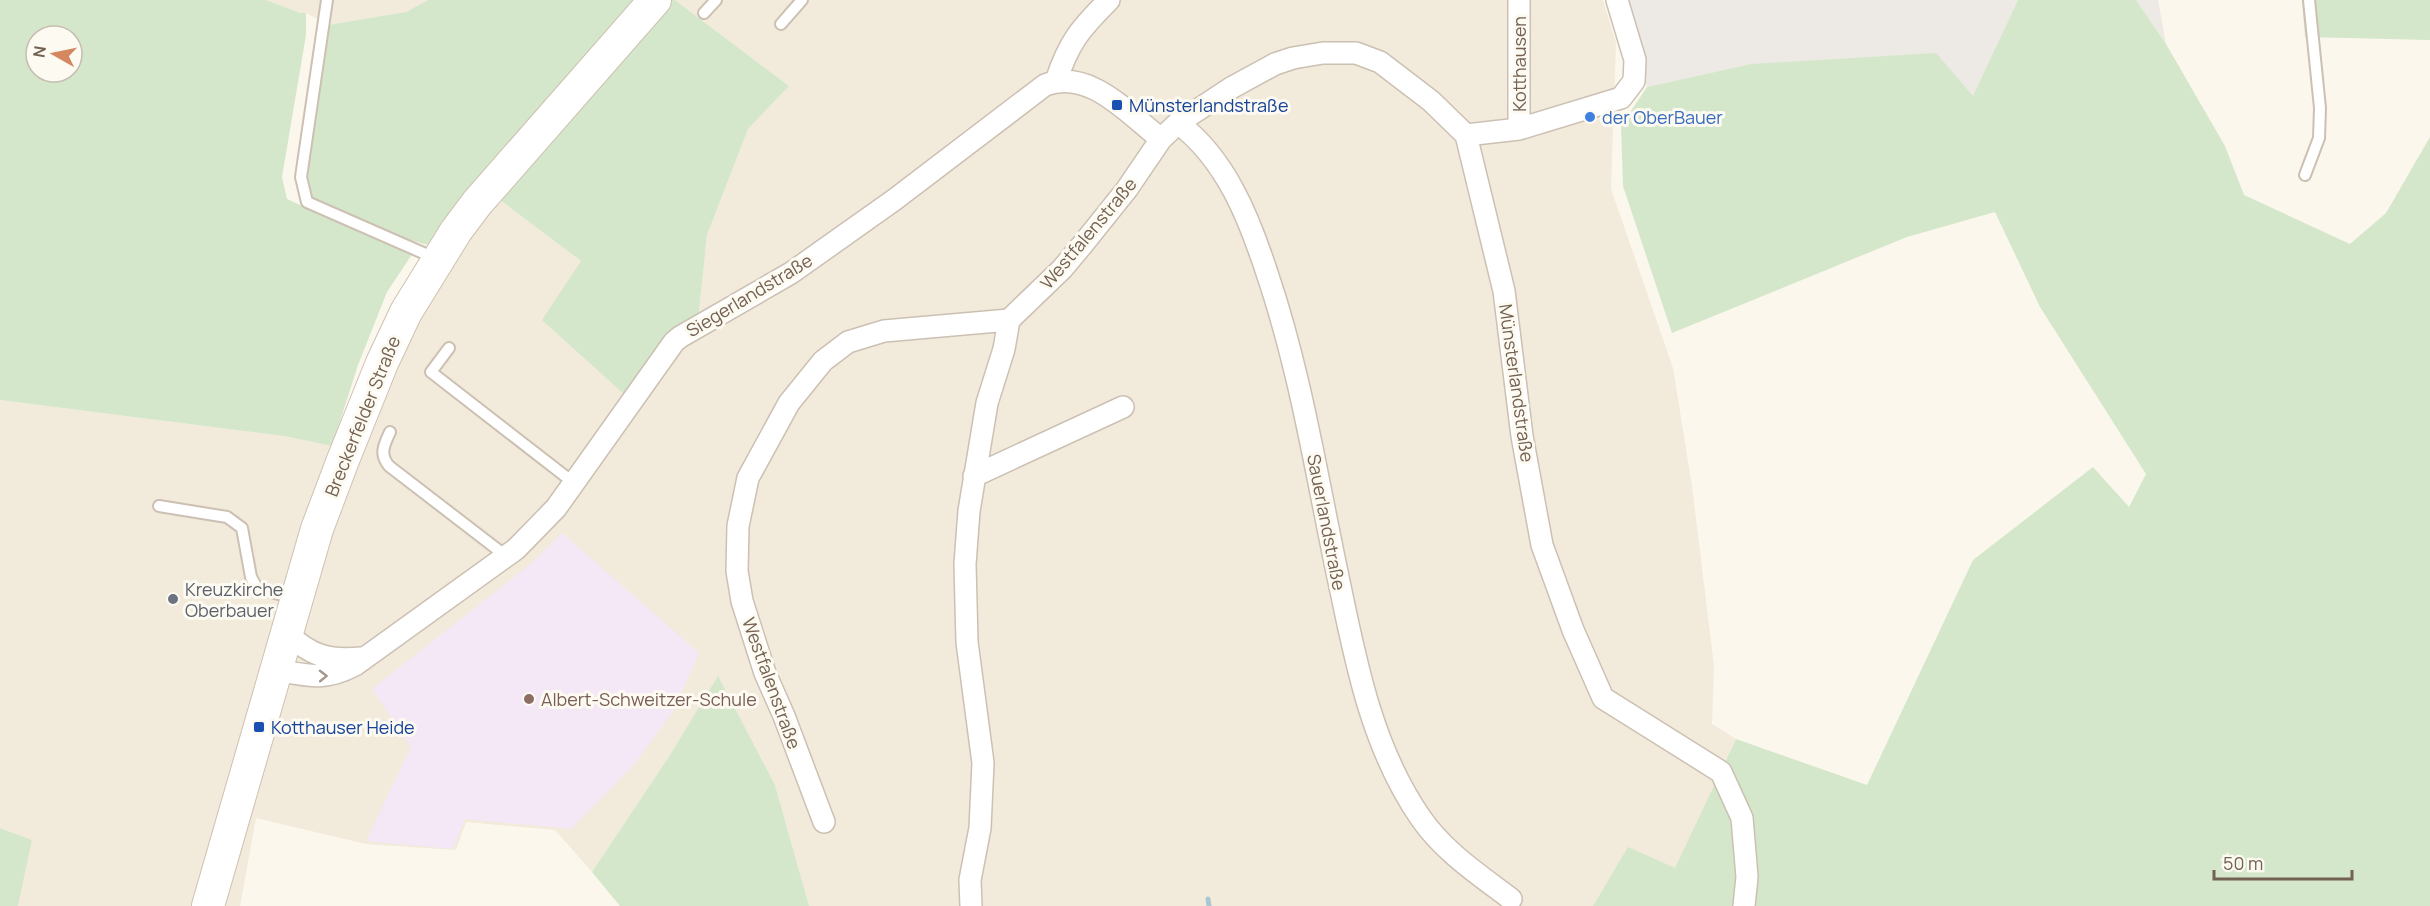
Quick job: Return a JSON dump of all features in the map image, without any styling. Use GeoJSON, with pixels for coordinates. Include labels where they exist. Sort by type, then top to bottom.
{"type":"FeatureCollection","features":[{"type":"Feature","properties":{"kind":"main road","name":"Breckerfelder Straße"},"geometry":{"type":"LineString","coordinates":[[208,906],[317,529],[382,363],[406,312],[456,231],[502,173],[655,0]]}},
{"type":"Feature","properties":{"kind":"street"},"geometry":{"type":"LineString","coordinates":[[1109,0],[1076,36],[1066,52],[1056,81],[1081,82],[1096,89],[1161,139],[1178,123],[1267,68],[1293,58],[1340,52],[1356,53],[1380,62],[1431,101],[1466,135],[1519,129],[1621,98],[1634,81],[1635,60],[1617,0]]}},
{"type":"Feature","properties":{"kind":"street","name":"Kotthausen"},"geometry":{"type":"LineString","coordinates":[[1519,0],[1519,129]]}},
{"type":"Feature","properties":{"kind":"street","name":"Siegerlandstraße"},"geometry":{"type":"LineString","coordinates":[[277,670],[301,675],[338,674],[365,658],[507,556],[556,508],[680,337],[791,273],[894,200],[1017,105],[1045,85],[1056,81]]}},
{"type":"Feature","properties":{"kind":"street","name":"Sauerlandstraße"},"geometry":{"type":"LineString","coordinates":[[1178,123],[1207,153],[1236,193],[1256,238],[1271,283],[1287,335],[1304,407],[1351,642],[1385,756],[1421,818],[1458,859],[1511,899]]}},
{"type":"Feature","properties":{"kind":"street","name":"Münsterlandstraße"},"geometry":{"type":"LineString","coordinates":[[1466,135],[1504,291],[1522,436],[1542,545],[1573,630],[1604,698],[1721,772],[1742,818],[1747,877],[1744,906]]}},
{"type":"Feature","properties":{"kind":"street","name":"Westfalenstraße"},"geometry":{"type":"LineString","coordinates":[[824,822],[784,716],[765,673],[742,602],[737,571],[738,526],[748,478],[789,403],[823,361],[848,342],[884,331],[1009,320],[1062,269],[1083,244],[1161,139]]}},
{"type":"Feature","properties":{"kind":"street"},"geometry":{"type":"LineString","coordinates":[[971,906],[970,880],[980,828],[983,763],[976,720],[965,605],[965,564],[974,476],[987,403],[1004,349],[1009,320]]}},
{"type":"Feature","properties":{"kind":"street"},"geometry":{"type":"LineString","coordinates":[[974,476],[1123,407]]}},
{"type":"Feature","properties":{"kind":"street"},"geometry":{"type":"LineString","coordinates":[[286,633],[301,646],[322,658],[341,660],[365,658]]}},
{"type":"Feature","properties":{"kind":"lane"},"geometry":{"type":"LineString","coordinates":[[327,0],[301,177],[307,202],[438,259]]}},
{"type":"Feature","properties":{"kind":"lane"},"geometry":{"type":"LineString","coordinates":[[704,13],[716,0]]}},
{"type":"Feature","properties":{"kind":"lane"},"geometry":{"type":"LineString","coordinates":[[2305,175],[2319,138],[2320,108],[2309,0]]}},
{"type":"Feature","properties":{"kind":"lane"},"geometry":{"type":"LineString","coordinates":[[781,24],[799,1]]}},
{"type":"Feature","properties":{"kind":"lane"},"geometry":{"type":"LineString","coordinates":[[449,348],[430,372],[574,483]]}},
{"type":"Feature","properties":{"kind":"lane"},"geometry":{"type":"LineString","coordinates":[[390,432],[382,450],[389,466],[507,556]]}},
{"type":"Feature","properties":{"kind":"lane"},"geometry":{"type":"LineString","coordinates":[[159,506],[227,517],[243,528],[251,577],[257,588],[296,599]]}},
{"type":"Feature","properties":{"kind":"shaded area"},"geometry":{"type":"Polygon","coordinates":[[[266,0],[428,0],[406,12],[328,25],[306,13],[266,0]]]}},
{"type":"Feature","properties":{"kind":"shaded area"},"geometry":{"type":"Polygon","coordinates":[[[675,0],[1603,0],[1616,43],[1611,189],[1673,368],[1692,486],[1714,666],[1712,724],[1736,739],[1675,869],[1628,848],[1593,906],[809,906],[775,785],[718,677],[670,755],[592,872],[555,830],[466,822],[456,850],[366,844],[256,818],[240,906],[18,906],[32,840],[0,828],[0,400],[284,436],[332,446],[496,197],[581,261],[668,338],[699,312],[707,235],[748,129],[789,86],[675,0]]]}},
{"type":"Feature","properties":{"kind":"shaded area"},"geometry":{"type":"Polygon","coordinates":[[[1625,0],[2018,0],[1973,97],[1751,64],[1647,87],[1625,0]]]}},
{"type":"Feature","properties":{"kind":"shaded area"},"geometry":{"type":"Polygon","coordinates":[[[2136,0],[2158,0],[2166,44],[2136,0]]]}},
{"type":"Feature","properties":{"kind":"shaded area","name":"Albert-Schweitzer-Schule"},"geometry":{"type":"Polygon","coordinates":[[[562,533],[699,653],[674,710],[633,766],[571,829],[465,819],[453,849],[366,841],[411,747],[372,689],[533,562],[562,533]]]}},
{"type":"Feature","properties":{"kind":"green space"},"geometry":{"type":"Polygon","coordinates":[[[0,0],[266,0],[306,13],[306,35],[282,177],[287,199],[307,208],[305,187],[328,25],[406,12],[428,0],[642,0],[427,245],[308,208],[413,253],[387,292],[358,365],[332,446],[284,436],[0,400],[0,0]]]}},
{"type":"Feature","properties":{"kind":"green space"},"geometry":{"type":"Polygon","coordinates":[[[671,0],[675,0],[789,86],[748,129],[707,235],[699,312],[668,338],[625,395],[542,320],[581,261],[496,197],[671,0]]]}},
{"type":"Feature","properties":{"kind":"green space"},"geometry":{"type":"Polygon","coordinates":[[[2018,0],[2136,0],[2166,44],[2225,146],[2244,195],[2350,244],[2386,213],[2430,137],[2430,906],[1593,906],[1628,847],[1675,868],[1736,739],[1867,785],[1973,560],[2093,467],[2129,507],[2146,474],[2040,307],[1995,212],[1907,237],[1672,333],[1623,186],[1621,126],[1647,87],[1751,64],[1936,53],[1973,96],[2018,0]]]}},
{"type":"Feature","properties":{"kind":"green space"},"geometry":{"type":"Polygon","coordinates":[[[2302,0],[2430,0],[2430,40],[2305,37],[2302,0]]]}},
{"type":"Feature","properties":{"kind":"green space"},"geometry":{"type":"Polygon","coordinates":[[[718,676],[775,785],[809,906],[620,906],[592,872],[670,755],[718,676]]]}},
{"type":"Feature","properties":{"kind":"green space"},"geometry":{"type":"Polygon","coordinates":[[[0,828],[32,840],[18,906],[0,906],[0,828]]]}},
{"type":"Feature","properties":{"kind":"waterway"},"geometry":{"type":"LineString","coordinates":[[1208,899],[1209,906]]}},
{"type":"Feature","properties":{"kind":"place","name":"Münsterlandstraße"},"geometry":{"type":"Point","coordinates":[1117,105]}},
{"type":"Feature","properties":{"kind":"place","name":"der OberBauer"},"geometry":{"type":"Point","coordinates":[1590,117]}},
{"type":"Feature","properties":{"kind":"place","name":"Kreuzkirche Oberbauer"},"geometry":{"type":"Point","coordinates":[173,599]}},
{"type":"Feature","properties":{"kind":"place","name":"Albert-Schweitzer-Schule"},"geometry":{"type":"Point","coordinates":[529,699]}},
{"type":"Feature","properties":{"kind":"place","name":"Kotthauser Heide"},"geometry":{"type":"Point","coordinates":[259,727]}}]}
